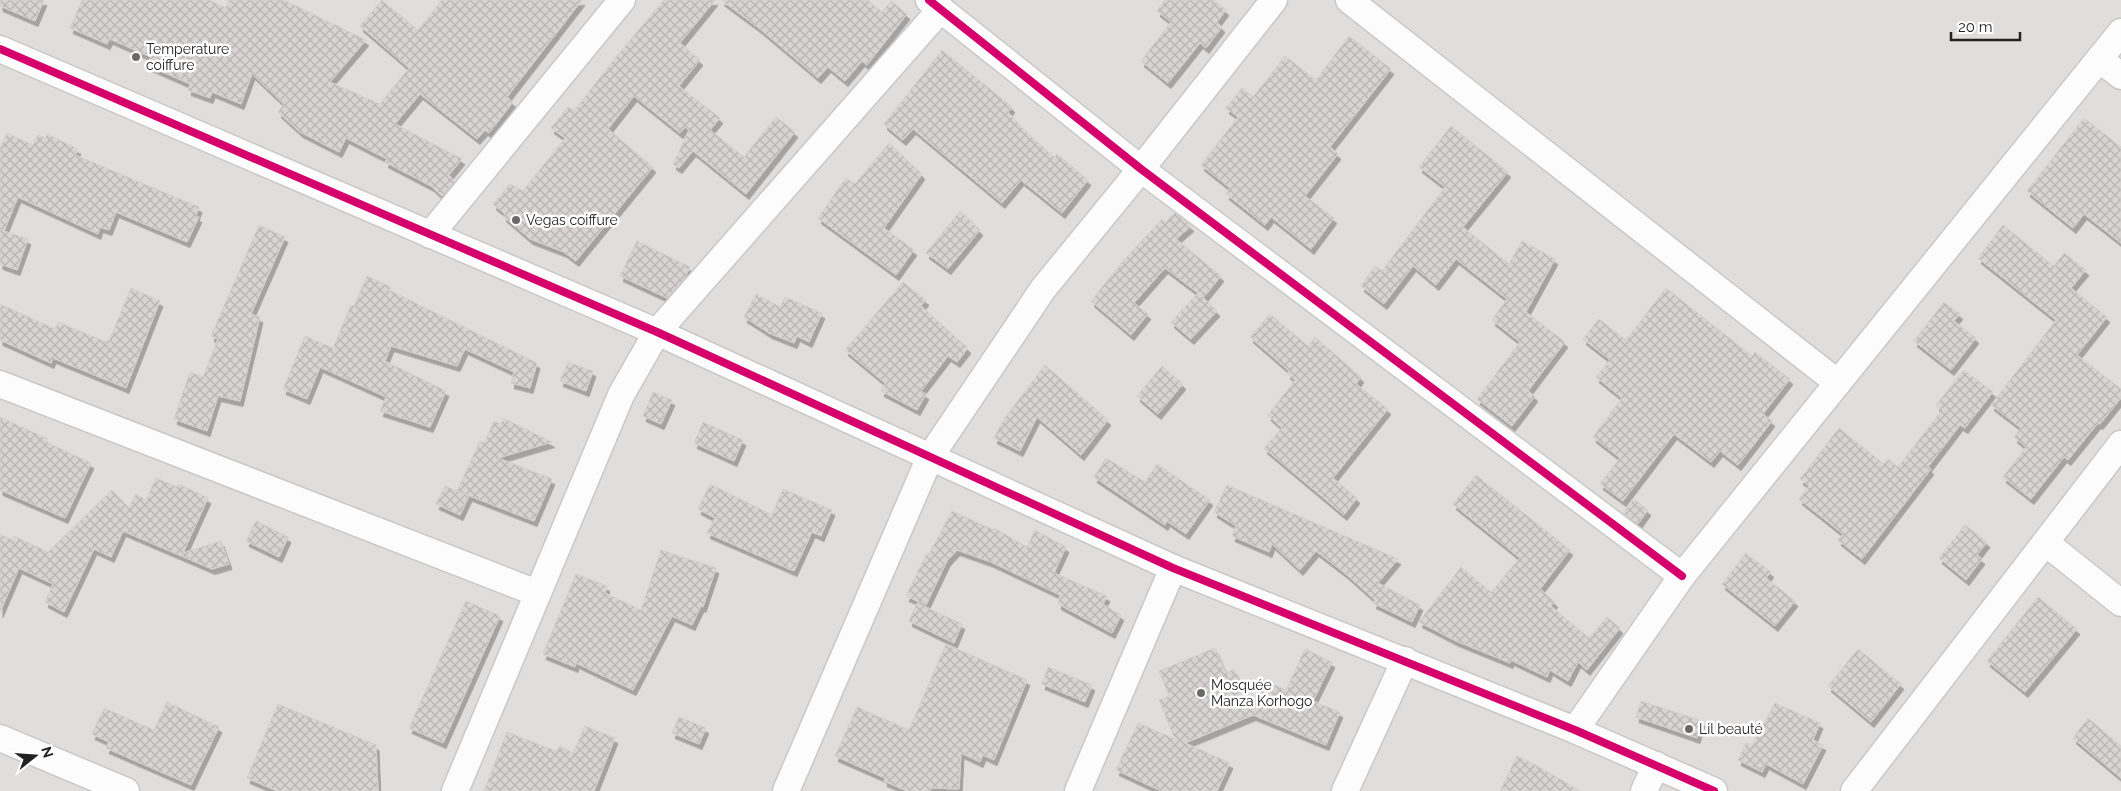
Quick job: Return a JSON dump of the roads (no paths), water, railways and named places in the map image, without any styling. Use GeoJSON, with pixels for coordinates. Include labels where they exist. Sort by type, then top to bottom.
{"type":"FeatureCollection","features":[{"type":"Feature","properties":{"kind":"street"},"geometry":{"type":"LineString","coordinates":[[430,235],[622,0]]}},
{"type":"Feature","properties":{"kind":"street"},"geometry":{"type":"LineString","coordinates":[[786,791],[930,457],[1043,289],[1141,169],[1274,0]]}},
{"type":"Feature","properties":{"kind":"street"},"geometry":{"type":"LineString","coordinates":[[1349,0],[1838,383]]}},
{"type":"Feature","properties":{"kind":"street"},"geometry":{"type":"LineString","coordinates":[[455,791],[621,395],[657,332],[935,4],[1141,169],[1682,576]]}},
{"type":"Feature","properties":{"kind":"street"},"geometry":{"type":"LineString","coordinates":[[1574,730],[1682,576],[2121,32]]}},
{"type":"Feature","properties":{"kind":"street"},"geometry":{"type":"LineString","coordinates":[[0,48],[657,332],[1173,568],[1405,660],[1574,730],[1714,791]]}},
{"type":"Feature","properties":{"kind":"street"},"geometry":{"type":"LineString","coordinates":[[2099,59],[2121,76]]}},
{"type":"Feature","properties":{"kind":"street"},"geometry":{"type":"LineString","coordinates":[[0,384],[537,593]]}},
{"type":"Feature","properties":{"kind":"street"},"geometry":{"type":"LineString","coordinates":[[1854,791],[2121,444]]}},
{"type":"Feature","properties":{"kind":"street"},"geometry":{"type":"LineString","coordinates":[[2046,543],[2121,603]]}},
{"type":"Feature","properties":{"kind":"street"},"geometry":{"type":"LineString","coordinates":[[1078,791],[1173,568]]}},
{"type":"Feature","properties":{"kind":"street"},"geometry":{"type":"LineString","coordinates":[[1346,791],[1405,660]]}},
{"type":"Feature","properties":{"kind":"street"},"geometry":{"type":"LineString","coordinates":[[0,738],[126,791]]}},
{"type":"Feature","properties":{"kind":"street"},"geometry":{"type":"LineString","coordinates":[[1644,791],[1656,765]]}},
{"type":"Feature","properties":{"kind":"place","name":"Temperature coiffure"},"geometry":{"type":"Point","coordinates":[136,57]}},
{"type":"Feature","properties":{"kind":"place","name":"Vegas coiffure"},"geometry":{"type":"Point","coordinates":[516,220]}},
{"type":"Feature","properties":{"kind":"place","name":"Mosquée Manza Korhogo"},"geometry":{"type":"Point","coordinates":[1201,693]}},
{"type":"Feature","properties":{"kind":"place","name":"Lil beauté"},"geometry":{"type":"Point","coordinates":[1689,729]}}]}
